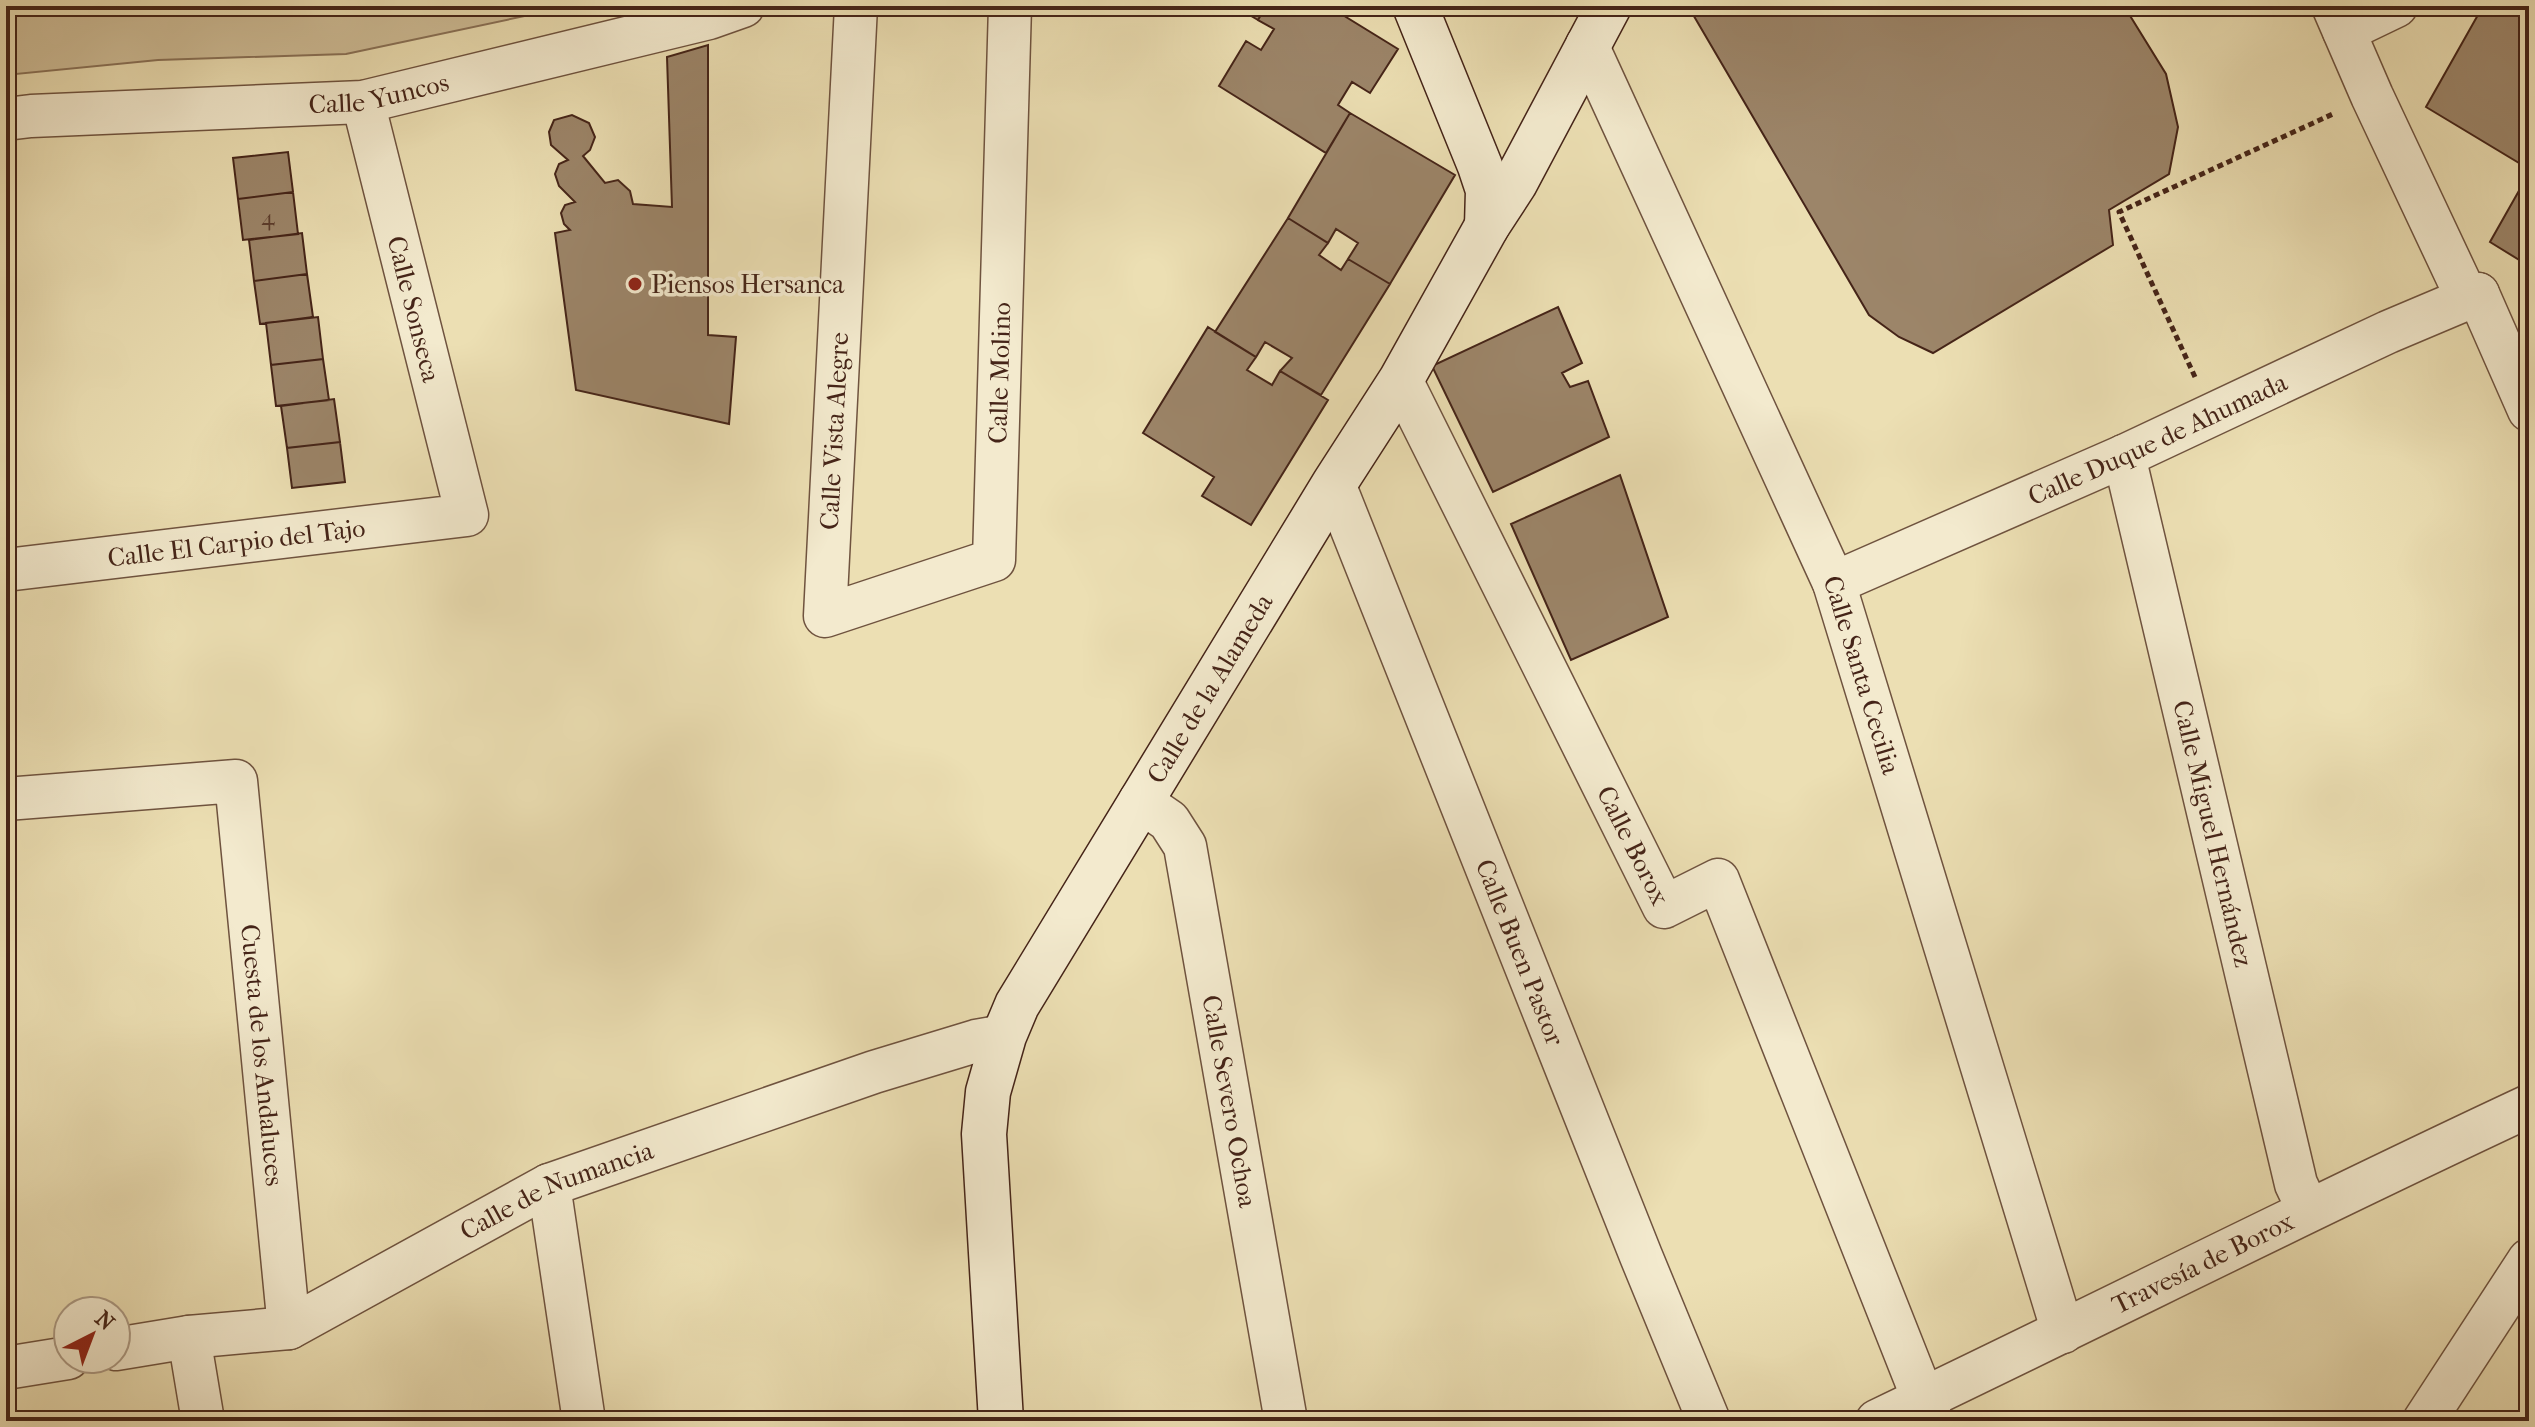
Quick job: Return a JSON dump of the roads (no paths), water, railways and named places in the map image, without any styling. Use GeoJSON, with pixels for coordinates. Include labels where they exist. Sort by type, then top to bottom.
{"type":"FeatureCollection","features":[{"type":"Feature","properties":{"kind":"street","name":"Calle Yuncos"},"geometry":{"type":"LineString","coordinates":[[6,119],[363,102],[709,18],[743,6]]}},
{"type":"Feature","properties":{"kind":"street","name":"Calle Vista Alegre"},"geometry":{"type":"LineString","coordinates":[[825,616],[856,6]]}},
{"type":"Feature","properties":{"kind":"street","name":"Calle Molino"},"geometry":{"type":"LineString","coordinates":[[825,616],[994,560],[1010,6]]}},
{"type":"Feature","properties":{"kind":"street"},"geometry":{"type":"LineString","coordinates":[[1415,6],[1488,190],[1487,226]]}},
{"type":"Feature","properties":{"kind":"street","name":"Calle de la Alameda"},"geometry":{"type":"LineString","coordinates":[[1001,1421],[984,1134],[988,1092],[1004,1036],[1017,1005],[1334,484],[1401,380],[1525,163],[1609,6]]}},
{"type":"Feature","properties":{"kind":"street"},"geometry":{"type":"LineString","coordinates":[[2396,6],[2339,19],[2467,298],[2478,294],[2529,410]]}},
{"type":"Feature","properties":{"kind":"street","name":"Calle Santa Cecilia"},"geometry":{"type":"LineString","coordinates":[[1587,45],[1834,583],[2063,1332]]}},
{"type":"Feature","properties":{"kind":"street","name":"Calle Sonseca"},"geometry":{"type":"LineString","coordinates":[[363,102],[467,515]]}},
{"type":"Feature","properties":{"kind":"street"},"geometry":{"type":"LineString","coordinates":[[1480,166],[1502,171],[1525,163]]}},
{"type":"Feature","properties":{"kind":"street","name":"Calle Duque de Ahumada"},"geometry":{"type":"LineString","coordinates":[[1834,583],[2124,456],[2388,332],[2478,294]]}},
{"type":"Feature","properties":{"kind":"street","name":"Calle Borox"},"geometry":{"type":"LineString","coordinates":[[1401,380],[1664,907],[1718,880],[1927,1410]]}},
{"type":"Feature","properties":{"kind":"street","name":"Calle Miguel Hernández"},"geometry":{"type":"LineString","coordinates":[[2124,456],[2296,1184],[2308,1209]]}},
{"type":"Feature","properties":{"kind":"street","name":"Calle Buen Pastor"},"geometry":{"type":"LineString","coordinates":[[1334,484],[1709,1421]]}},
{"type":"Feature","properties":{"kind":"street","name":"Calle El Carpio del Tajo"},"geometry":{"type":"LineString","coordinates":[[6,570],[467,515]]}},
{"type":"Feature","properties":{"kind":"street","name":"Cuesta de los Andaluces"},"geometry":{"type":"LineString","coordinates":[[6,799],[236,781],[289,1328]]}},
{"type":"Feature","properties":{"kind":"street","name":"Calle Severo Ochoa"},"geometry":{"type":"LineString","coordinates":[[1140,801],[1169,821],[1185,846],[1286,1421]]}},
{"type":"Feature","properties":{"kind":"street","name":"Calle de Numancia"},"geometry":{"type":"LineString","coordinates":[[132,1346],[189,1337],[289,1328],[549,1185],[874,1072],[976,1041],[1004,1036]]}},
{"type":"Feature","properties":{"kind":"street","name":"Travesía de Borox"},"geometry":{"type":"LineString","coordinates":[[1877,1421],[1927,1410],[2063,1332],[2308,1209],[2529,1106]]}},
{"type":"Feature","properties":{"kind":"street"},"geometry":{"type":"LineString","coordinates":[[549,1185],[584,1421]]}},
{"type":"Feature","properties":{"kind":"street"},"geometry":{"type":"LineString","coordinates":[[2424,1421],[2529,1260]]}},
{"type":"Feature","properties":{"kind":"street"},"geometry":{"type":"LineString","coordinates":[[189,1337],[203,1421]]}},
{"type":"Feature","properties":{"kind":"street"},"geometry":{"type":"LineString","coordinates":[[6,1368],[52,1361]]}},
{"type":"Feature","properties":{"kind":"place","name":"Piensos Hersanca"},"geometry":{"type":"Point","coordinates":[635,284]}}]}
